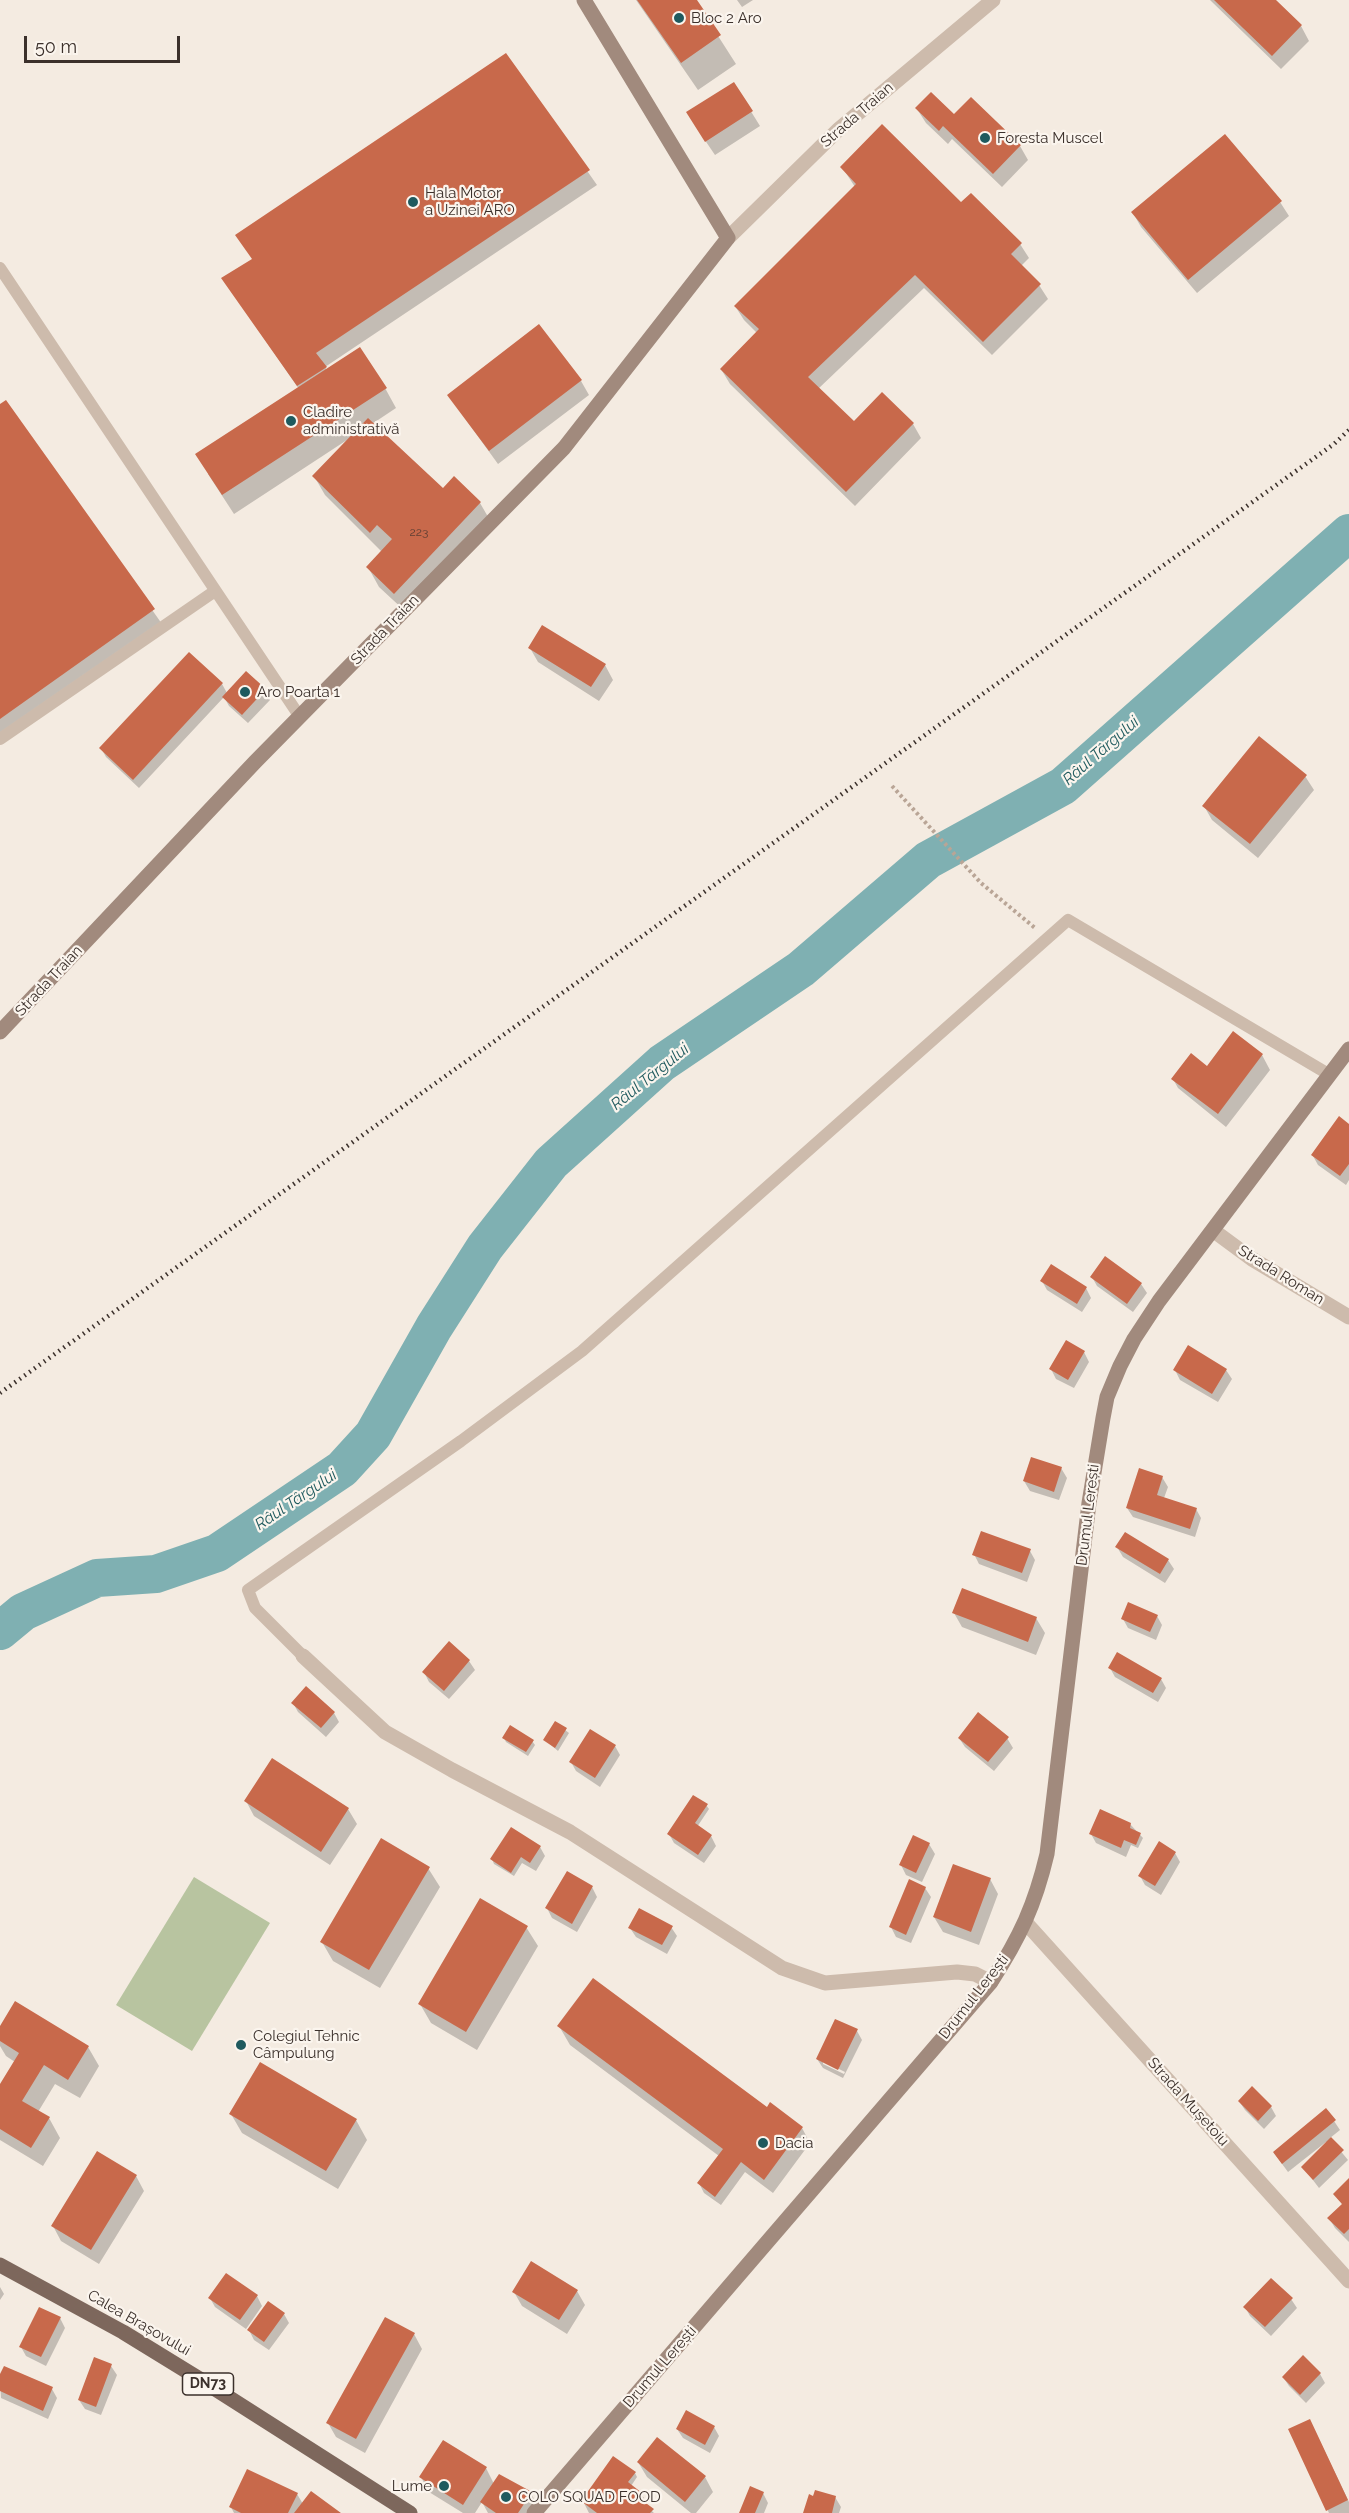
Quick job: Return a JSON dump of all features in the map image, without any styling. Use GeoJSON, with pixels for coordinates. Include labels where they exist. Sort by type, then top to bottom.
{"type":"FeatureCollection","features":[{"type":"Feature","properties":{"kind":"main road"},"geometry":{"type":"LineString","coordinates":[[584,0],[728,238]]}},
{"type":"Feature","properties":{"kind":"main road","name":"Strada Traian"},"geometry":{"type":"LineString","coordinates":[[0,1032],[300,717],[564,448],[728,238]]}},
{"type":"Feature","properties":{"kind":"main road","name":"Drumul Lerești"},"geometry":{"type":"LineString","coordinates":[[534,2513],[991,1982],[1026,1923],[1039,1888],[1050,1835],[1089,1503],[1107,1397],[1134,1339],[1159,1301],[1349,1050]]}},
{"type":"Feature","properties":{"kind":"main road","name":"Calea Brașovului"},"geometry":{"type":"LineString","coordinates":[[0,2265],[123,2332],[410,2513]]}},
{"type":"Feature","properties":{"kind":"street","name":"Strada Traian"},"geometry":{"type":"LineString","coordinates":[[728,238],[838,130],[993,0]]}},
{"type":"Feature","properties":{"kind":"street","name":"Strada Roman"},"geometry":{"type":"LineString","coordinates":[[1214,1231],[1252,1259],[1349,1317]]}},
{"type":"Feature","properties":{"kind":"street"},"geometry":{"type":"LineString","coordinates":[[303,1656],[385,1732],[570,1832],[782,1968],[825,1983],[957,1972],[975,1974],[991,1982]]}},
{"type":"Feature","properties":{"kind":"street","name":"Strada Mușetoiu"},"geometry":{"type":"LineString","coordinates":[[1026,1923],[1349,2280]]}},
{"type":"Feature","properties":{"kind":"lane"},"geometry":{"type":"LineString","coordinates":[[0,268],[300,717]]}},
{"type":"Feature","properties":{"kind":"lane"},"geometry":{"type":"LineString","coordinates":[[0,739],[215,591]]}},
{"type":"Feature","properties":{"kind":"lane"},"geometry":{"type":"LineString","coordinates":[[303,1656],[255,1608],[248,1590],[461,1441],[582,1351],[1068,920],[1330,1075]]}},
{"type":"Feature","properties":{"kind":"path"},"geometry":{"type":"LineString","coordinates":[[892,786],[981,883],[1047,938]]}},
{"type":"Feature","properties":{"kind":"green space"},"geometry":{"type":"Polygon","coordinates":[[[194,1877],[270,1923],[192,2051],[116,2005],[194,1877]]]}},
{"type":"Feature","properties":{"kind":"building","name":"Bloc 2 Aro"},"geometry":{"type":"Polygon","coordinates":[[[637,0],[697,0],[721,35],[681,63],[637,0]]]}},
{"type":"Feature","properties":{"kind":"building"},"geometry":{"type":"Polygon","coordinates":[[[1214,0],[1276,0],[1302,25],[1272,56],[1214,0]]]}},
{"type":"Feature","properties":{"kind":"building","name":"Hala Motor a Uzinei ARO"},"geometry":{"type":"Polygon","coordinates":[[[506,53],[590,170],[316,353],[327,367],[297,386],[221,278],[252,259],[235,235],[506,53]]]}},
{"type":"Feature","properties":{"kind":"building"},"geometry":{"type":"Polygon","coordinates":[[[734,82],[753,111],[705,142],[686,112],[734,82]]]}},
{"type":"Feature","properties":{"kind":"building","name":"Foresta Muscel"},"geometry":{"type":"Polygon","coordinates":[[[931,92],[954,114],[971,97],[1021,145],[993,174],[943,126],[939,131],[915,108],[931,92]]]}},
{"type":"Feature","properties":{"kind":"building"},"geometry":{"type":"Polygon","coordinates":[[[882,124],[961,202],[971,193],[1022,243],[1011,254],[1041,284],[983,342],[915,275],[808,377],[854,421],[882,392],[914,423],[846,492],[720,369],[759,329],[734,306],[856,184],[840,167],[882,124]]]}},
{"type":"Feature","properties":{"kind":"building"},"geometry":{"type":"Polygon","coordinates":[[[1225,134],[1282,201],[1188,280],[1131,212],[1225,134]]]}},
{"type":"Feature","properties":{"kind":"building"},"geometry":{"type":"Polygon","coordinates":[[[539,324],[582,380],[489,451],[447,395],[539,324]]]}},
{"type":"Feature","properties":{"kind":"building","name":"Cladire administrativă"},"geometry":{"type":"Polygon","coordinates":[[[360,347],[387,388],[222,495],[195,454],[360,347]]]}},
{"type":"Feature","properties":{"kind":"building"},"geometry":{"type":"Polygon","coordinates":[[[6,400],[155,609],[0,719],[0,404],[6,400]]]}},
{"type":"Feature","properties":{"kind":"building"},"geometry":{"type":"Polygon","coordinates":[[[368,418],[443,488],[454,476],[481,502],[394,594],[366,567],[392,539],[377,525],[370,533],[312,476],[368,418]]]}},
{"type":"Feature","properties":{"kind":"building"},"geometry":{"type":"Polygon","coordinates":[[[542,625],[606,664],[591,687],[528,648],[542,625]]]}},
{"type":"Feature","properties":{"kind":"building"},"geometry":{"type":"Polygon","coordinates":[[[189,652],[223,683],[133,780],[99,748],[189,652]]]}},
{"type":"Feature","properties":{"kind":"building","name":"Aro Poarta 1"},"geometry":{"type":"Polygon","coordinates":[[[246,671],[266,689],[242,715],[222,697],[246,671]]]}},
{"type":"Feature","properties":{"kind":"building"},"geometry":{"type":"Polygon","coordinates":[[[1259,736],[1307,775],[1250,844],[1202,806],[1259,736]]]}},
{"type":"Feature","properties":{"kind":"building"},"geometry":{"type":"Polygon","coordinates":[[[1233,1031],[1263,1054],[1218,1114],[1171,1079],[1191,1053],[1207,1066],[1233,1031]]]}},
{"type":"Feature","properties":{"kind":"building"},"geometry":{"type":"Polygon","coordinates":[[[1339,1116],[1349,1124],[1349,1164],[1340,1176],[1311,1155],[1339,1116]]]}},
{"type":"Feature","properties":{"kind":"building"},"geometry":{"type":"Polygon","coordinates":[[[1105,1256],[1142,1283],[1127,1304],[1090,1277],[1105,1256]]]}},
{"type":"Feature","properties":{"kind":"building"},"geometry":{"type":"Polygon","coordinates":[[[1051,1264],[1087,1287],[1077,1304],[1040,1281],[1051,1264]]]}},
{"type":"Feature","properties":{"kind":"building"},"geometry":{"type":"Polygon","coordinates":[[[1066,1340],[1085,1351],[1068,1380],[1049,1369],[1066,1340]]]}},
{"type":"Feature","properties":{"kind":"building"},"geometry":{"type":"Polygon","coordinates":[[[1188,1345],[1227,1369],[1212,1394],[1173,1370],[1188,1345]]]}},
{"type":"Feature","properties":{"kind":"building"},"geometry":{"type":"Polygon","coordinates":[[[1031,1457],[1062,1467],[1054,1492],[1023,1481],[1031,1457]]]}},
{"type":"Feature","properties":{"kind":"building"},"geometry":{"type":"Polygon","coordinates":[[[1139,1468],[1163,1476],[1157,1495],[1197,1508],[1190,1529],[1126,1508],[1139,1468]]]}},
{"type":"Feature","properties":{"kind":"building"},"geometry":{"type":"Polygon","coordinates":[[[981,1531],[1031,1549],[1022,1573],[972,1555],[981,1531]]]}},
{"type":"Feature","properties":{"kind":"building"},"geometry":{"type":"Polygon","coordinates":[[[1125,1532],[1169,1559],[1160,1574],[1115,1547],[1125,1532]]]}},
{"type":"Feature","properties":{"kind":"building"},"geometry":{"type":"Polygon","coordinates":[[[962,1588],[1037,1617],[1028,1642],[952,1613],[962,1588]]]}},
{"type":"Feature","properties":{"kind":"building"},"geometry":{"type":"Polygon","coordinates":[[[1128,1602],[1158,1615],[1150,1632],[1121,1619],[1128,1602]]]}},
{"type":"Feature","properties":{"kind":"building"},"geometry":{"type":"Polygon","coordinates":[[[449,1641],[470,1660],[444,1691],[422,1672],[449,1641]]]}},
{"type":"Feature","properties":{"kind":"building"},"geometry":{"type":"Polygon","coordinates":[[[1117,1652],[1162,1678],[1153,1693],[1108,1668],[1117,1652]]]}},
{"type":"Feature","properties":{"kind":"building"},"geometry":{"type":"Polygon","coordinates":[[[306,1686],[335,1712],[321,1728],[291,1703],[306,1686]]]}},
{"type":"Feature","properties":{"kind":"building"},"geometry":{"type":"Polygon","coordinates":[[[978,1712],[1009,1737],[988,1762],[958,1738],[978,1712]]]}},
{"type":"Feature","properties":{"kind":"building"},"geometry":{"type":"Polygon","coordinates":[[[555,1721],[567,1728],[555,1748],[543,1740],[555,1721]]]}},
{"type":"Feature","properties":{"kind":"building"},"geometry":{"type":"Polygon","coordinates":[[[510,1725],[534,1740],[526,1752],[502,1738],[510,1725]]]}},
{"type":"Feature","properties":{"kind":"building"},"geometry":{"type":"Polygon","coordinates":[[[590,1729],[616,1745],[595,1778],[569,1762],[590,1729]]]}},
{"type":"Feature","properties":{"kind":"building"},"geometry":{"type":"Polygon","coordinates":[[[272,1758],[349,1808],[321,1852],[244,1801],[272,1758]]]}},
{"type":"Feature","properties":{"kind":"building"},"geometry":{"type":"Polygon","coordinates":[[[693,1795],[708,1804],[695,1823],[712,1835],[698,1855],[667,1834],[693,1795]]]}},
{"type":"Feature","properties":{"kind":"building"},"geometry":{"type":"Polygon","coordinates":[[[1100,1809],[1131,1823],[1130,1828],[1141,1833],[1136,1845],[1124,1840],[1121,1848],[1089,1834],[1100,1809]]]}},
{"type":"Feature","properties":{"kind":"building"},"geometry":{"type":"Polygon","coordinates":[[[511,1827],[541,1846],[530,1863],[521,1857],[511,1873],[490,1859],[511,1827]]]}},
{"type":"Feature","properties":{"kind":"building"},"geometry":{"type":"Polygon","coordinates":[[[913,1835],[930,1843],[916,1873],[899,1865],[913,1835]]]}},
{"type":"Feature","properties":{"kind":"building"},"geometry":{"type":"Polygon","coordinates":[[[381,1838],[430,1867],[369,1970],[320,1942],[381,1838]]]}},
{"type":"Feature","properties":{"kind":"building"},"geometry":{"type":"Polygon","coordinates":[[[1159,1841],[1176,1852],[1155,1886],[1138,1876],[1159,1841]]]}},
{"type":"Feature","properties":{"kind":"building"},"geometry":{"type":"Polygon","coordinates":[[[953,1864],[991,1878],[971,1932],[933,1917],[953,1864]]]}},
{"type":"Feature","properties":{"kind":"building"},"geometry":{"type":"Polygon","coordinates":[[[567,1871],[593,1886],[572,1924],[545,1908],[567,1871]]]}},
{"type":"Feature","properties":{"kind":"building"},"geometry":{"type":"Polygon","coordinates":[[[909,1879],[926,1887],[906,1935],[889,1927],[909,1879]]]}},
{"type":"Feature","properties":{"kind":"building"},"geometry":{"type":"Polygon","coordinates":[[[480,1898],[528,1926],[466,2032],[418,2004],[480,1898]]]}},
{"type":"Feature","properties":{"kind":"building"},"geometry":{"type":"Polygon","coordinates":[[[639,1908],[673,1926],[662,1945],[628,1928],[639,1908]]]}},
{"type":"Feature","properties":{"kind":"building"},"geometry":{"type":"Polygon","coordinates":[[[593,1978],[767,2107],[770,2102],[803,2127],[764,2180],[741,2162],[715,2197],[697,2183],[723,2149],[557,2026],[593,1978]]]}},
{"type":"Feature","properties":{"kind":"building"},"geometry":{"type":"Polygon","coordinates":[[[15,2001],[89,2046],[68,2080],[44,2065],[22,2101],[50,2117],[31,2148],[0,2129],[0,2084],[19,2053],[0,2041],[0,2026],[15,2001]]]}},
{"type":"Feature","properties":{"kind":"building"},"geometry":{"type":"Polygon","coordinates":[[[835,2019],[858,2029],[838,2070],[816,2059],[835,2019]]]}},
{"type":"Feature","properties":{"kind":"building"},"geometry":{"type":"Polygon","coordinates":[[[260,2062],[357,2119],[326,2171],[229,2114],[260,2062]]]}},
{"type":"Feature","properties":{"kind":"building"},"geometry":{"type":"Polygon","coordinates":[[[1252,2086],[1272,2106],[1258,2121],[1238,2101],[1252,2086]]]}},
{"type":"Feature","properties":{"kind":"building"},"geometry":{"type":"Polygon","coordinates":[[[1326,2108],[1336,2120],[1282,2164],[1273,2152],[1326,2108]]]}},
{"type":"Feature","properties":{"kind":"building"},"geometry":{"type":"Polygon","coordinates":[[[1331,2137],[1344,2150],[1313,2180],[1301,2167],[1331,2137]]]}},
{"type":"Feature","properties":{"kind":"building"},"geometry":{"type":"Polygon","coordinates":[[[97,2151],[137,2175],[91,2250],[51,2226],[97,2151]]]}},
{"type":"Feature","properties":{"kind":"building"},"geometry":{"type":"Polygon","coordinates":[[[1349,2178],[1349,2229],[1344,2234],[1327,2218],[1342,2204],[1333,2194],[1349,2178]]]}},
{"type":"Feature","properties":{"kind":"building"},"geometry":{"type":"Polygon","coordinates":[[[531,2261],[578,2290],[559,2320],[512,2292],[531,2261]]]}},
{"type":"Feature","properties":{"kind":"building"},"geometry":{"type":"Polygon","coordinates":[[[226,2273],[258,2295],[240,2320],[208,2298],[226,2273]]]}},
{"type":"Feature","properties":{"kind":"building"},"geometry":{"type":"Polygon","coordinates":[[[1271,2278],[1293,2298],[1265,2327],[1243,2307],[1271,2278]]]}},
{"type":"Feature","properties":{"kind":"building"},"geometry":{"type":"Polygon","coordinates":[[[268,2301],[285,2313],[264,2342],[247,2330],[268,2301]]]}},
{"type":"Feature","properties":{"kind":"building"},"geometry":{"type":"Polygon","coordinates":[[[39,2307],[61,2317],[41,2357],[19,2347],[39,2307]]]}},
{"type":"Feature","properties":{"kind":"building"},"geometry":{"type":"Polygon","coordinates":[[[385,2317],[415,2333],[356,2439],[326,2423],[385,2317]]]}},
{"type":"Feature","properties":{"kind":"building"},"geometry":{"type":"Polygon","coordinates":[[[1303,2355],[1321,2373],[1300,2395],[1282,2377],[1303,2355]]]}},
{"type":"Feature","properties":{"kind":"building"},"geometry":{"type":"Polygon","coordinates":[[[94,2357],[112,2364],[96,2407],[78,2400],[94,2357]]]}},
{"type":"Feature","properties":{"kind":"building"},"geometry":{"type":"Polygon","coordinates":[[[4,2366],[53,2387],[43,2411],[0,2391],[0,2374],[4,2366]]]}},
{"type":"Feature","properties":{"kind":"building"},"geometry":{"type":"Polygon","coordinates":[[[686,2410],[715,2426],[705,2445],[676,2429],[686,2410]]]}},
{"type":"Feature","properties":{"kind":"building"},"geometry":{"type":"Polygon","coordinates":[[[1310,2419],[1348,2500],[1326,2511],[1288,2429],[1310,2419]]]}},
{"type":"Feature","properties":{"kind":"building"},"geometry":{"type":"Polygon","coordinates":[[[657,2437],[706,2476],[685,2502],[637,2462],[657,2437]]]}},
{"type":"Feature","properties":{"kind":"building"},"geometry":{"type":"Polygon","coordinates":[[[443,2440],[487,2467],[463,2505],[419,2477],[443,2440]]]}},
{"type":"Feature","properties":{"kind":"building"},"geometry":{"type":"Polygon","coordinates":[[[613,2456],[636,2472],[628,2482],[642,2493],[639,2498],[654,2509],[650,2513],[597,2513],[581,2501],[613,2456]]]}},
{"type":"Feature","properties":{"kind":"building"},"geometry":{"type":"Polygon","coordinates":[[[247,2469],[298,2493],[288,2513],[241,2513],[229,2507],[247,2469]]]}},
{"type":"Feature","properties":{"kind":"building","name":"COLO SQUAD FOOD"},"geometry":{"type":"Polygon","coordinates":[[[499,2474],[532,2492],[518,2513],[496,2513],[480,2502],[499,2474]]]}},
{"type":"Feature","properties":{"kind":"building"},"geometry":{"type":"Polygon","coordinates":[[[750,2486],[764,2492],[755,2513],[739,2513],[750,2486]]]}},
{"type":"Feature","properties":{"kind":"building"},"geometry":{"type":"Polygon","coordinates":[[[815,2490],[836,2496],[832,2513],[803,2513],[809,2494],[813,2496],[815,2490]]]}},
{"type":"Feature","properties":{"kind":"building"},"geometry":{"type":"Polygon","coordinates":[[[311,2491],[341,2513],[294,2513],[311,2491]]]}},
{"type":"Feature","properties":{"kind":"waterway","name":"Râul Târgului"},"geometry":{"type":"LineString","coordinates":[[0,1631],[23,1612],[97,1578],[156,1574],[217,1553],[342,1469],[373,1435],[434,1327],[485,1247],[551,1163],[662,1063],[801,969],[928,860],[1063,786],[1349,533]]}},
{"type":"Feature","properties":{"kind":"railway"},"geometry":{"type":"LineString","coordinates":[[0,1393],[1334,444],[1349,430]]}},
{"type":"Feature","properties":{"kind":"place","name":"Bloc 2 Aro"},"geometry":{"type":"Point","coordinates":[679,18]}},
{"type":"Feature","properties":{"kind":"place","name":"Foresta Muscel"},"geometry":{"type":"Point","coordinates":[985,138]}},
{"type":"Feature","properties":{"kind":"place","name":"Hala Motor a Uzinei ARO"},"geometry":{"type":"Point","coordinates":[413,202]}},
{"type":"Feature","properties":{"kind":"place","name":"Cladire administrativă"},"geometry":{"type":"Point","coordinates":[291,421]}},
{"type":"Feature","properties":{"kind":"place","name":"Aro Poarta 1"},"geometry":{"type":"Point","coordinates":[245,692]}},
{"type":"Feature","properties":{"kind":"place","name":"Colegiul Tehnic Câmpulung"},"geometry":{"type":"Point","coordinates":[241,2045]}},
{"type":"Feature","properties":{"kind":"place","name":"Dacia"},"geometry":{"type":"Point","coordinates":[763,2143]}},
{"type":"Feature","properties":{"kind":"place","name":"Lume"},"geometry":{"type":"Point","coordinates":[444,2486]}},
{"type":"Feature","properties":{"kind":"place","name":"COLO SQUAD FOOD"},"geometry":{"type":"Point","coordinates":[506,2497]}}]}
